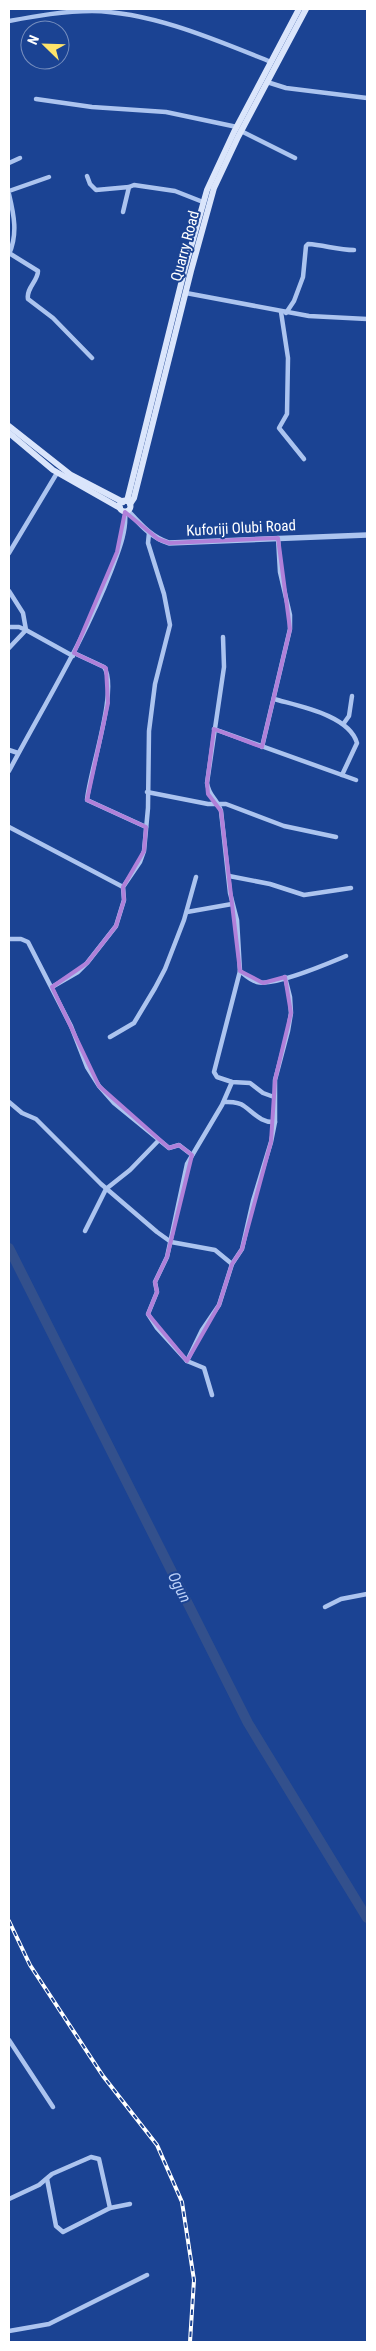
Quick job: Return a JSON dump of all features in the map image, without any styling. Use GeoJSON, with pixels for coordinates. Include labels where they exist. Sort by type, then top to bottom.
{"type":"FeatureCollection","features":[{"type":"Feature","properties":{"kind":"main road","name":"Quarry Road"},"geometry":{"type":"LineString","coordinates":[[125,506],[134,498],[214,188],[239,129],[299,9]]}},
{"type":"Feature","properties":{"kind":"main road","name":"Quarry Road"},"geometry":{"type":"LineString","coordinates":[[125,506],[203,202],[210,182],[306,9]]}},
{"type":"Feature","properties":{"kind":"main road"},"geometry":{"type":"LineString","coordinates":[[9,426],[71,475],[125,506]]}},
{"type":"Feature","properties":{"kind":"main road"},"geometry":{"type":"LineString","coordinates":[[9,433],[57,473],[125,506]]}},
{"type":"Feature","properties":{"kind":"street"},"geometry":{"type":"LineString","coordinates":[[9,21],[45,14],[92,11],[110,12],[181,28],[271,62]]}},
{"type":"Feature","properties":{"kind":"street"},"geometry":{"type":"LineString","coordinates":[[267,82],[286,88],[367,98]]}},
{"type":"Feature","properties":{"kind":"street"},"geometry":{"type":"LineString","coordinates":[[36,99],[92,107],[166,112],[239,129],[295,158]]}},
{"type":"Feature","properties":{"kind":"street"},"geometry":{"type":"LineString","coordinates":[[9,163],[20,158]]}},
{"type":"Feature","properties":{"kind":"street"},"geometry":{"type":"LineString","coordinates":[[87,176],[90,184],[96,190],[140,186],[161,188],[203,202]]}},
{"type":"Feature","properties":{"kind":"street"},"geometry":{"type":"LineString","coordinates":[[49,177],[9,193],[15,227],[15,238],[9,253],[38,271],[28,292],[28,299],[53,318],[92,358]]}},
{"type":"Feature","properties":{"kind":"street"},"geometry":{"type":"LineString","coordinates":[[123,212],[129,187]]}},
{"type":"Feature","properties":{"kind":"street"},"geometry":{"type":"LineString","coordinates":[[304,459],[279,428],[279,425],[288,414],[288,358],[284,313],[294,301],[303,277],[306,246],[308,244],[354,250]]}},
{"type":"Feature","properties":{"kind":"street"},"geometry":{"type":"LineString","coordinates":[[186,293],[284,313],[321,318],[367,319]]}},
{"type":"Feature","properties":{"kind":"street"},"geometry":{"type":"LineString","coordinates":[[9,554],[57,473]]}},
{"type":"Feature","properties":{"kind":"street"},"geometry":{"type":"LineString","coordinates":[[9,771],[73,655],[97,606],[126,522],[125,506]]}},
{"type":"Feature","properties":{"kind":"street","name":"Kuforiji Olubi Road"},"geometry":{"type":"LineString","coordinates":[[125,506],[149,533],[158,539],[182,544],[367,535]]}},
{"type":"Feature","properties":{"kind":"street"},"geometry":{"type":"LineString","coordinates":[[52,987],[78,972],[116,926],[124,900],[123,887],[140,862],[146,827],[150,721],[159,668],[170,626],[164,594],[148,542],[149,533]]}},
{"type":"Feature","properties":{"kind":"street"},"geometry":{"type":"LineString","coordinates":[[262,747],[290,629],[290,615],[280,572],[278,538]]}},
{"type":"Feature","properties":{"kind":"street"},"geometry":{"type":"LineString","coordinates":[[9,591],[24,613],[26,630]]}},
{"type":"Feature","properties":{"kind":"street"},"geometry":{"type":"LineString","coordinates":[[9,627],[19,627],[73,655],[104,667],[107,674],[108,703],[87,800],[146,827]]}},
{"type":"Feature","properties":{"kind":"street"},"geometry":{"type":"LineString","coordinates":[[9,648],[26,630]]}},
{"type":"Feature","properties":{"kind":"street"},"geometry":{"type":"LineString","coordinates":[[223,638],[224,667],[207,783],[208,794],[218,804],[232,904],[237,920],[240,971],[214,1072],[217,1078],[232,1082],[250,1083],[263,1093],[274,1097]]}},
{"type":"Feature","properties":{"kind":"street"},"geometry":{"type":"LineString","coordinates":[[344,724],[349,716],[352,696]]}},
{"type":"Feature","properties":{"kind":"street"},"geometry":{"type":"LineString","coordinates":[[274,699],[329,717],[344,724],[357,743],[342,776]]}},
{"type":"Feature","properties":{"kind":"street"},"geometry":{"type":"LineString","coordinates":[[214,729],[356,780]]}},
{"type":"Feature","properties":{"kind":"street"},"geometry":{"type":"LineString","coordinates":[[9,750],[18,753]]}},
{"type":"Feature","properties":{"kind":"street"},"geometry":{"type":"LineString","coordinates":[[147,792],[242,809],[284,826],[336,837]]}},
{"type":"Feature","properties":{"kind":"street"},"geometry":{"type":"LineString","coordinates":[[9,827],[123,887]]}},
{"type":"Feature","properties":{"kind":"street"},"geometry":{"type":"LineString","coordinates":[[229,876],[270,884],[304,895],[351,888]]}},
{"type":"Feature","properties":{"kind":"street"},"geometry":{"type":"LineString","coordinates":[[110,1037],[126,1029],[137,1019],[165,969],[187,912],[196,877]]}},
{"type":"Feature","properties":{"kind":"street"},"geometry":{"type":"LineString","coordinates":[[187,912],[232,904]]}},
{"type":"Feature","properties":{"kind":"street"},"geometry":{"type":"LineString","coordinates":[[9,939],[20,939],[28,942],[71,1026],[87,1067],[99,1086],[114,1103],[169,1148],[179,1145],[192,1155]]}},
{"type":"Feature","properties":{"kind":"street"},"geometry":{"type":"LineString","coordinates":[[240,971],[250,979],[263,983],[312,970],[346,956]]}},
{"type":"Feature","properties":{"kind":"street"},"geometry":{"type":"LineString","coordinates":[[187,1361],[202,1330],[219,1305],[232,1264],[240,1255],[275,1122],[275,1080],[291,1013],[290,997],[285,977]]}},
{"type":"Feature","properties":{"kind":"street"},"geometry":{"type":"LineString","coordinates":[[212,1395],[204,1368],[187,1361],[157,1328],[148,1314],[156,1292],[156,1282],[167,1257],[171,1242],[187,1164],[224,1102],[232,1082]]}},
{"type":"Feature","properties":{"kind":"street"},"geometry":{"type":"LineString","coordinates":[[9,1102],[22,1113],[36,1119],[106,1189],[171,1242],[215,1250],[232,1264]]}},
{"type":"Feature","properties":{"kind":"street"},"geometry":{"type":"LineString","coordinates":[[224,1102],[235,1102],[268,1123],[275,1122]]}},
{"type":"Feature","properties":{"kind":"street"},"geometry":{"type":"LineString","coordinates":[[85,1231],[106,1189],[130,1170],[160,1140]]}},
{"type":"Feature","properties":{"kind":"street"},"geometry":{"type":"LineString","coordinates":[[325,1607],[341,1599],[367,1594]]}},
{"type":"Feature","properties":{"kind":"street"},"geometry":{"type":"LineString","coordinates":[[9,2040],[53,2107]]}},
{"type":"Feature","properties":{"kind":"street"},"geometry":{"type":"LineString","coordinates":[[9,2199],[39,2185],[52,2174],[91,2157],[99,2159],[110,2208]]}},
{"type":"Feature","properties":{"kind":"street"},"geometry":{"type":"LineString","coordinates":[[47,2179],[56,2226],[64,2232],[110,2208],[130,2204]]}},
{"type":"Feature","properties":{"kind":"street"},"geometry":{"type":"LineString","coordinates":[[9,2331],[49,2324],[147,2275]]}},
{"type":"Feature","properties":{"kind":"highlighted area"},"geometry":{"type":"Polygon","coordinates":[[[125,512],[158,539],[169,543],[278,538],[290,629],[262,747],[214,729],[207,783],[208,794],[221,811],[240,971],[263,983],[285,977],[291,1013],[275,1080],[271,1142],[242,1249],[232,1264],[219,1305],[187,1361],[148,1314],[157,1292],[155,1282],[167,1257],[192,1155],[179,1145],[169,1148],[99,1086],[52,987],[87,963],[116,926],[124,900],[123,887],[144,851],[146,827],[87,800],[108,703],[106,668],[74,653],[117,552],[125,512]]]}},
{"type":"Feature","properties":{"kind":"waterway","name":"Ogun"},"geometry":{"type":"LineString","coordinates":[[9,1248],[248,1723],[367,1918]]}},
{"type":"Feature","properties":{"kind":"railway"},"geometry":{"type":"LineString","coordinates":[[9,1921],[30,1965],[103,2076],[157,2145],[182,2202],[194,2280],[190,2342]]}}]}
